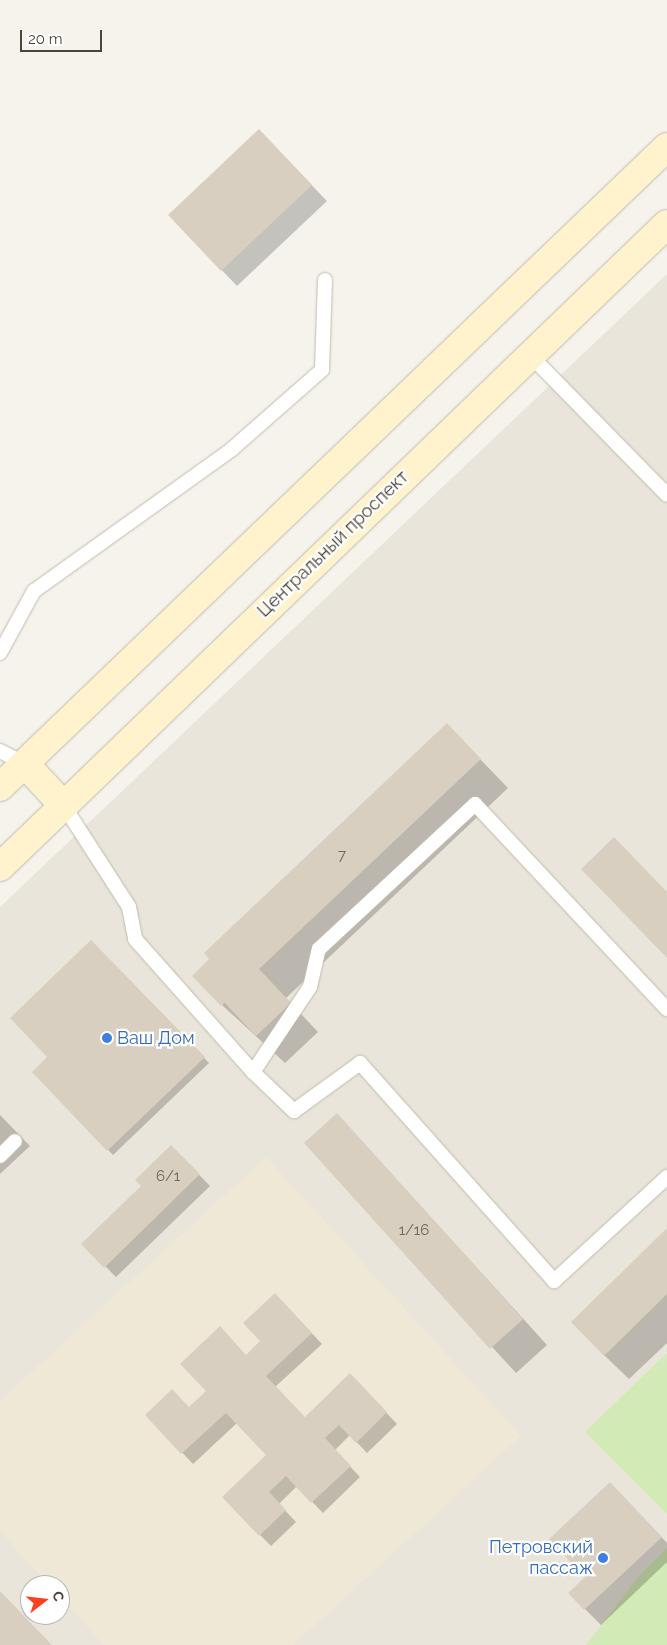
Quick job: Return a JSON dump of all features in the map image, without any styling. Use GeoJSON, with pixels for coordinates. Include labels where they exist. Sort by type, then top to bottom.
{"type":"FeatureCollection","features":[{"type":"Feature","properties":{"kind":"main road"},"geometry":{"type":"LineString","coordinates":[[0,787],[667,147]]}},
{"type":"Feature","properties":{"kind":"main road","name":"Центральный проспект"},"geometry":{"type":"LineString","coordinates":[[0,867],[529,354],[667,224]]}},
{"type":"Feature","properties":{"kind":"main road"},"geometry":{"type":"LineString","coordinates":[[25,764],[64,806]]}},
{"type":"Feature","properties":{"kind":"lane"},"geometry":{"type":"LineString","coordinates":[[0,653],[34,591],[232,449],[322,370],[325,280]]}},
{"type":"Feature","properties":{"kind":"lane"},"geometry":{"type":"LineString","coordinates":[[529,354],[667,495]]}},
{"type":"Feature","properties":{"kind":"lane"},"geometry":{"type":"LineString","coordinates":[[0,751],[25,764]]}},
{"type":"Feature","properties":{"kind":"lane"},"geometry":{"type":"LineString","coordinates":[[253,1072],[310,987],[319,949],[475,804],[667,1009]]}},
{"type":"Feature","properties":{"kind":"lane"},"geometry":{"type":"LineString","coordinates":[[64,806],[129,907],[135,939],[253,1072],[294,1112],[360,1063],[554,1281],[667,1177]]}},
{"type":"Feature","properties":{"kind":"lane"},"geometry":{"type":"LineString","coordinates":[[231,1060],[253,1072]]}},
{"type":"Feature","properties":{"kind":"lane"},"geometry":{"type":"LineString","coordinates":[[0,1156],[15,1141]]}},
{"type":"Feature","properties":{"kind":"shaded area"},"geometry":{"type":"Polygon","coordinates":[[[667,274],[667,1645],[0,1645],[0,907],[667,274]]]}},
{"type":"Feature","properties":{"kind":"shaded area"},"geometry":{"type":"Polygon","coordinates":[[[266,1157],[521,1436],[293,1645],[104,1645],[70,1608],[70,1575],[40,1575],[0,1531],[0,1401],[266,1157]]]}},
{"type":"Feature","properties":{"kind":"green space"},"geometry":{"type":"Polygon","coordinates":[[[667,1353],[667,1514],[585,1432],[667,1353]]]}},
{"type":"Feature","properties":{"kind":"green space"},"geometry":{"type":"Polygon","coordinates":[[[667,1548],[667,1645],[586,1645],[638,1577],[667,1548]]]}},
{"type":"Feature","properties":{"kind":"building"},"geometry":{"type":"Polygon","coordinates":[[[259,129],[312,185],[221,271],[168,215],[259,129]]]}},
{"type":"Feature","properties":{"kind":"building"},"geometry":{"type":"Polygon","coordinates":[[[447,723],[481,759],[259,969],[291,1003],[256,1036],[224,1002],[221,1006],[192,976],[209,959],[204,953],[447,723]]]}},
{"type":"Feature","properties":{"kind":"building"},"geometry":{"type":"Polygon","coordinates":[[[614,837],[667,892],[667,958],[581,869],[614,837]]]}},
{"type":"Feature","properties":{"kind":"building","name":"Ваш Дом"},"geometry":{"type":"Polygon","coordinates":[[[91,940],[205,1057],[107,1151],[32,1072],[47,1057],[10,1018],[91,940]]]}},
{"type":"Feature","properties":{"kind":"building"},"geometry":{"type":"Polygon","coordinates":[[[337,1113],[523,1319],[490,1349],[304,1143],[337,1113]]]}},
{"type":"Feature","properties":{"kind":"building"},"geometry":{"type":"Polygon","coordinates":[[[171,1145],[200,1174],[104,1268],[81,1244],[141,1186],[135,1180],[171,1145]]]}},
{"type":"Feature","properties":{"kind":"building"},"geometry":{"type":"Polygon","coordinates":[[[667,1228],[667,1294],[604,1356],[571,1322],[667,1228]]]}},
{"type":"Feature","properties":{"kind":"building"},"geometry":{"type":"Polygon","coordinates":[[[275,1293],[312,1333],[266,1376],[305,1417],[350,1373],[387,1412],[356,1443],[339,1425],[325,1438],[351,1466],[311,1503],[286,1476],[269,1492],[286,1510],[259,1536],[222,1497],[266,1455],[226,1413],[181,1454],[145,1415],[172,1389],[189,1407],[206,1391],[180,1364],[220,1326],[246,1355],[260,1341],[243,1323],[275,1293]]]}},
{"type":"Feature","properties":{"kind":"building","name":"Петровский пассаж"},"geometry":{"type":"Polygon","coordinates":[[[610,1482],[662,1537],[584,1610],[568,1593],[585,1577],[549,1539],[610,1482]]]}},
{"type":"Feature","properties":{"kind":"building"},"geometry":{"type":"Polygon","coordinates":[[[0,1591],[20,1612],[20,1625],[33,1625],[52,1645],[0,1645],[0,1591]]]}},
{"type":"Feature","properties":{"kind":"place","name":"Ваш Дом"},"geometry":{"type":"Point","coordinates":[107,1038]}},
{"type":"Feature","properties":{"kind":"place","name":"Петровский пассаж"},"geometry":{"type":"Point","coordinates":[603,1558]}}]}
